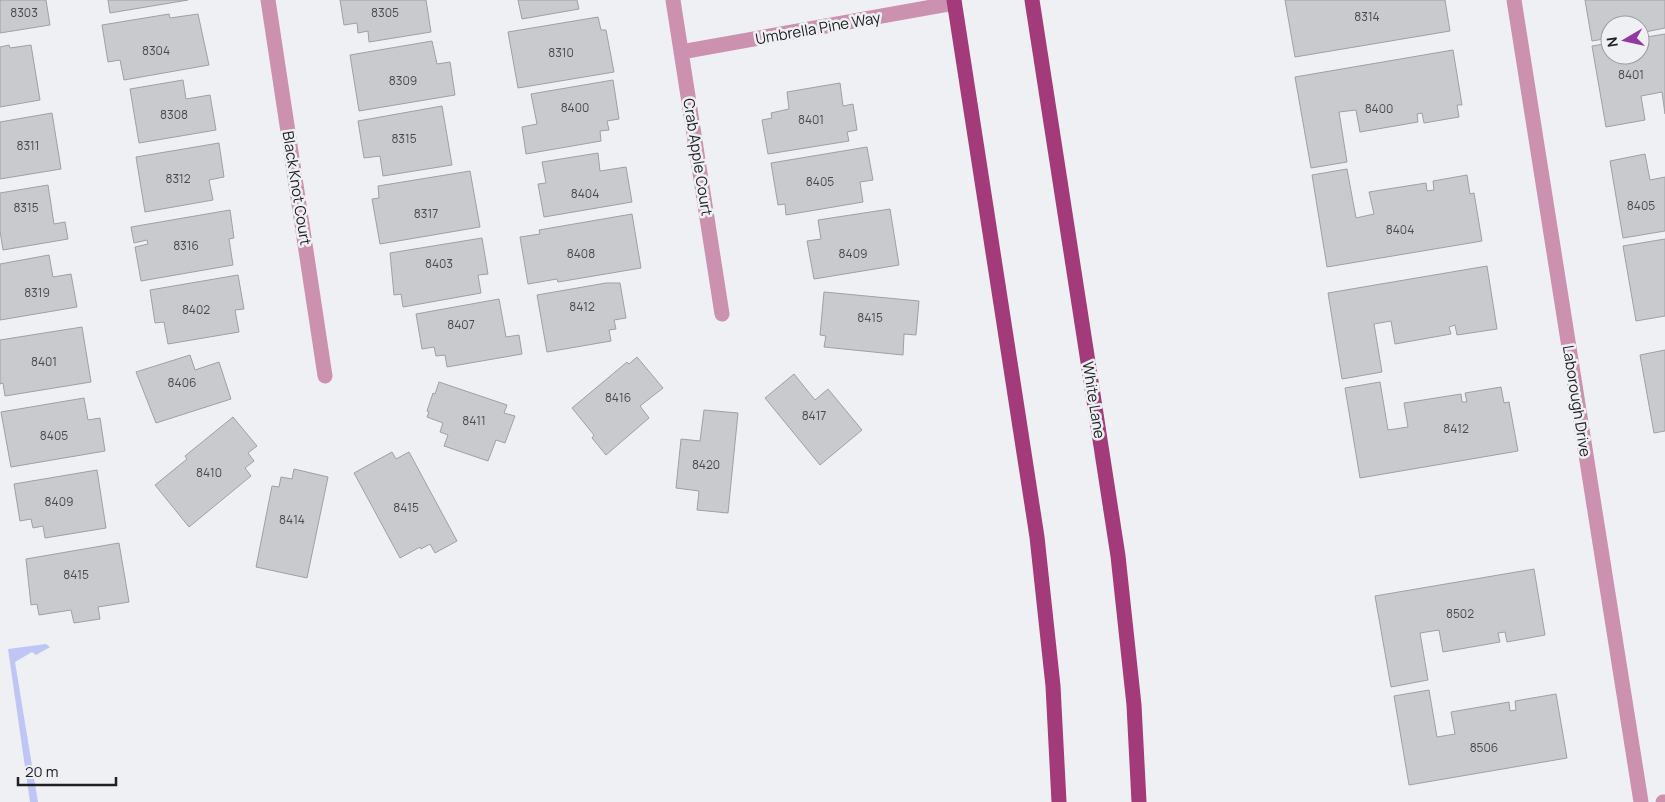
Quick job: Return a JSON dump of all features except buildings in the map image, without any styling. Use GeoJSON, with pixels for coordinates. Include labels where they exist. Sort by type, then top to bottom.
{"type":"FeatureCollection","features":[{"type":"Feature","properties":{"kind":"main road","name":"White Lane"},"geometry":{"type":"LineString","coordinates":[[1032,0],[1118,556],[1134,705],[1139,802]]}},
{"type":"Feature","properties":{"kind":"main road"},"geometry":{"type":"LineString","coordinates":[[954,2],[1037,537],[1053,686],[1059,802]]}},
{"type":"Feature","properties":{"kind":"street","name":"Black Knot Court"},"geometry":{"type":"LineString","coordinates":[[268,0],[325,376]]}},
{"type":"Feature","properties":{"kind":"street","name":"Crab Apple Court"},"geometry":{"type":"LineString","coordinates":[[673,0],[722,314]]}},
{"type":"Feature","properties":{"kind":"street","name":"Laborough Drive"},"geometry":{"type":"LineString","coordinates":[[1514,0],[1641,802]]}},
{"type":"Feature","properties":{"kind":"street","name":"Umbrella Pine Way"},"geometry":{"type":"LineString","coordinates":[[681,52],[954,2]]}},
{"type":"Feature","properties":{"kind":"shaded area"},"geometry":{"type":"Polygon","coordinates":[[[46,644],[50,647],[36,655],[32,652],[15,662],[38,802],[30,802],[8,649],[46,644]]]}}]}
